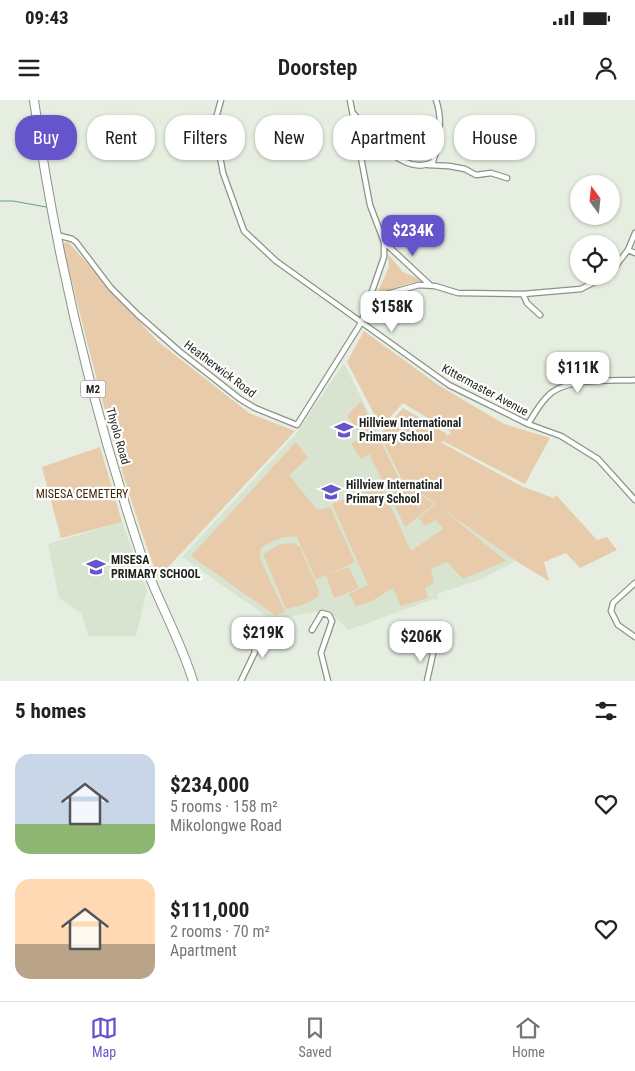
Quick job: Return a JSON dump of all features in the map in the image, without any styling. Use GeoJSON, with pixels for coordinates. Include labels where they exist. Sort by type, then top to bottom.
{"type":"FeatureCollection","features":[{"type":"Feature","properties":{"kind":"highway","name":"Thyolo Road"},"geometry":{"type":"LineString","coordinates":[[34,100],[56,235],[85,363],[133,531],[192,681]]}},
{"type":"Feature","properties":{"kind":"street","name":"Kittermaster Avenue"},"geometry":{"type":"LineString","coordinates":[[221,100],[216,118],[218,146],[223,173],[244,232],[276,261],[449,386],[528,424],[561,436],[598,459],[635,500]]}},
{"type":"Feature","properties":{"kind":"street"},"geometry":{"type":"LineString","coordinates":[[350,100],[370,205],[384,242],[384,257],[381,271],[361,323]]}},
{"type":"Feature","properties":{"kind":"street"},"geometry":{"type":"LineString","coordinates":[[426,165],[433,162],[436,153],[440,118],[436,100]]}},
{"type":"Feature","properties":{"kind":"street"},"geometry":{"type":"LineString","coordinates":[[352,112],[392,155],[414,164],[449,166],[465,169],[476,174],[491,173],[507,178]]}},
{"type":"Feature","properties":{"kind":"street"},"geometry":{"type":"LineString","coordinates":[[620,260],[628,250],[635,233]]}},
{"type":"Feature","properties":{"kind":"street","name":"Heatherwick Road"},"geometry":{"type":"LineString","coordinates":[[56,235],[72,239],[76,242],[111,288],[179,351],[240,399],[255,408],[297,425],[361,323]]}},
{"type":"Feature","properties":{"kind":"street"},"geometry":{"type":"LineString","coordinates":[[384,242],[431,286]]}},
{"type":"Feature","properties":{"kind":"street"},"geometry":{"type":"LineString","coordinates":[[628,250],[635,253]]}},
{"type":"Feature","properties":{"kind":"street"},"geometry":{"type":"LineString","coordinates":[[366,309],[383,295],[397,289],[419,285],[458,293],[523,294],[582,289],[589,285]]}},
{"type":"Feature","properties":{"kind":"street"},"geometry":{"type":"LineString","coordinates":[[523,294],[526,303],[540,315]]}},
{"type":"Feature","properties":{"kind":"street"},"geometry":{"type":"LineString","coordinates":[[528,424],[542,403],[557,389],[584,383],[635,380]]}},
{"type":"Feature","properties":{"kind":"street"},"geometry":{"type":"LineString","coordinates":[[635,583],[613,603],[611,610],[618,624],[635,636]]}},
{"type":"Feature","properties":{"kind":"street"},"geometry":{"type":"LineString","coordinates":[[312,630],[319,615],[322,613],[329,614],[332,621],[321,653],[328,681]]}},
{"type":"Feature","properties":{"kind":"street"},"geometry":{"type":"LineString","coordinates":[[241,681],[255,652],[251,632]]}},
{"type":"Feature","properties":{"kind":"street"},"geometry":{"type":"LineString","coordinates":[[427,681],[434,649]]}},
{"type":"Feature","properties":{"kind":"shaded area","name":"Hillview Internatinal Primary School"},"geometry":{"type":"Polygon","coordinates":[[[344,363],[402,480],[516,561],[479,580],[437,594],[438,600],[434,599],[348,630],[331,613],[319,611],[272,620],[182,557],[296,434],[344,363]]]}},
{"type":"Feature","properties":{"kind":"shaded area","name":"MISESA PRIMARY SCHOOL"},"geometry":{"type":"Polygon","coordinates":[[[122,522],[147,590],[136,636],[88,636],[81,613],[59,598],[48,544],[122,522]]]}},
{"type":"Feature","properties":{"kind":"green space"},"geometry":{"type":"Polygon","coordinates":[[[68,242],[157,341],[249,413],[295,431],[158,578],[143,537],[105,412],[62,243],[68,242]]]}},
{"type":"Feature","properties":{"kind":"green space"},"geometry":{"type":"Polygon","coordinates":[[[388,254],[403,272],[424,281],[410,283],[377,294],[389,267],[388,254]]]}},
{"type":"Feature","properties":{"kind":"green space"},"geometry":{"type":"Polygon","coordinates":[[[364,331],[438,385],[504,424],[550,438],[525,484],[443,441],[442,443],[523,487],[554,498],[556,495],[597,540],[607,537],[617,550],[580,568],[566,553],[544,562],[549,581],[516,561],[444,510],[506,561],[463,579],[447,562],[431,569],[434,583],[425,588],[428,598],[401,606],[393,588],[370,602],[356,606],[349,594],[368,585],[332,504],[381,486],[411,551],[443,529],[436,520],[425,526],[419,518],[436,504],[402,480],[380,435],[403,408],[447,434],[446,437],[451,432],[403,403],[381,427],[347,362],[364,331]]]}},
{"type":"Feature","properties":{"kind":"green space"},"geometry":{"type":"Polygon","coordinates":[[[361,401],[399,479],[434,504],[405,527],[369,454],[361,459],[351,444],[362,436],[347,416],[361,401]]]}},
{"type":"Feature","properties":{"kind":"green space"},"geometry":{"type":"Polygon","coordinates":[[[296,442],[308,458],[289,475],[317,510],[330,507],[355,562],[327,575],[349,567],[359,588],[334,598],[326,575],[316,580],[297,537],[278,539],[261,548],[260,559],[285,612],[275,615],[191,556],[296,442]]]}},
{"type":"Feature","properties":{"kind":"green space","name":"MISESA CEMETERY"},"geometry":{"type":"Polygon","coordinates":[[[100,447],[122,522],[61,538],[42,467],[100,447]]]}},
{"type":"Feature","properties":{"kind":"green space"},"geometry":{"type":"Polygon","coordinates":[[[294,543],[300,547],[319,591],[317,598],[302,605],[286,609],[263,554],[280,544],[294,543]]]}},
{"type":"Feature","properties":{"kind":"waterway"},"geometry":{"type":"LineString","coordinates":[[0,201],[13,201],[46,207]]}},
{"type":"Feature","properties":{"kind":"place","name":"Hillview International Primary School"},"geometry":{"type":"Point","coordinates":[344,430]}},
{"type":"Feature","properties":{"kind":"place","name":"Hillview Internatinal Primary School"},"geometry":{"type":"Point","coordinates":[331,492]}},
{"type":"Feature","properties":{"kind":"place","name":"MISESA PRIMARY SCHOOL"},"geometry":{"type":"Point","coordinates":[96,567]}}]}
